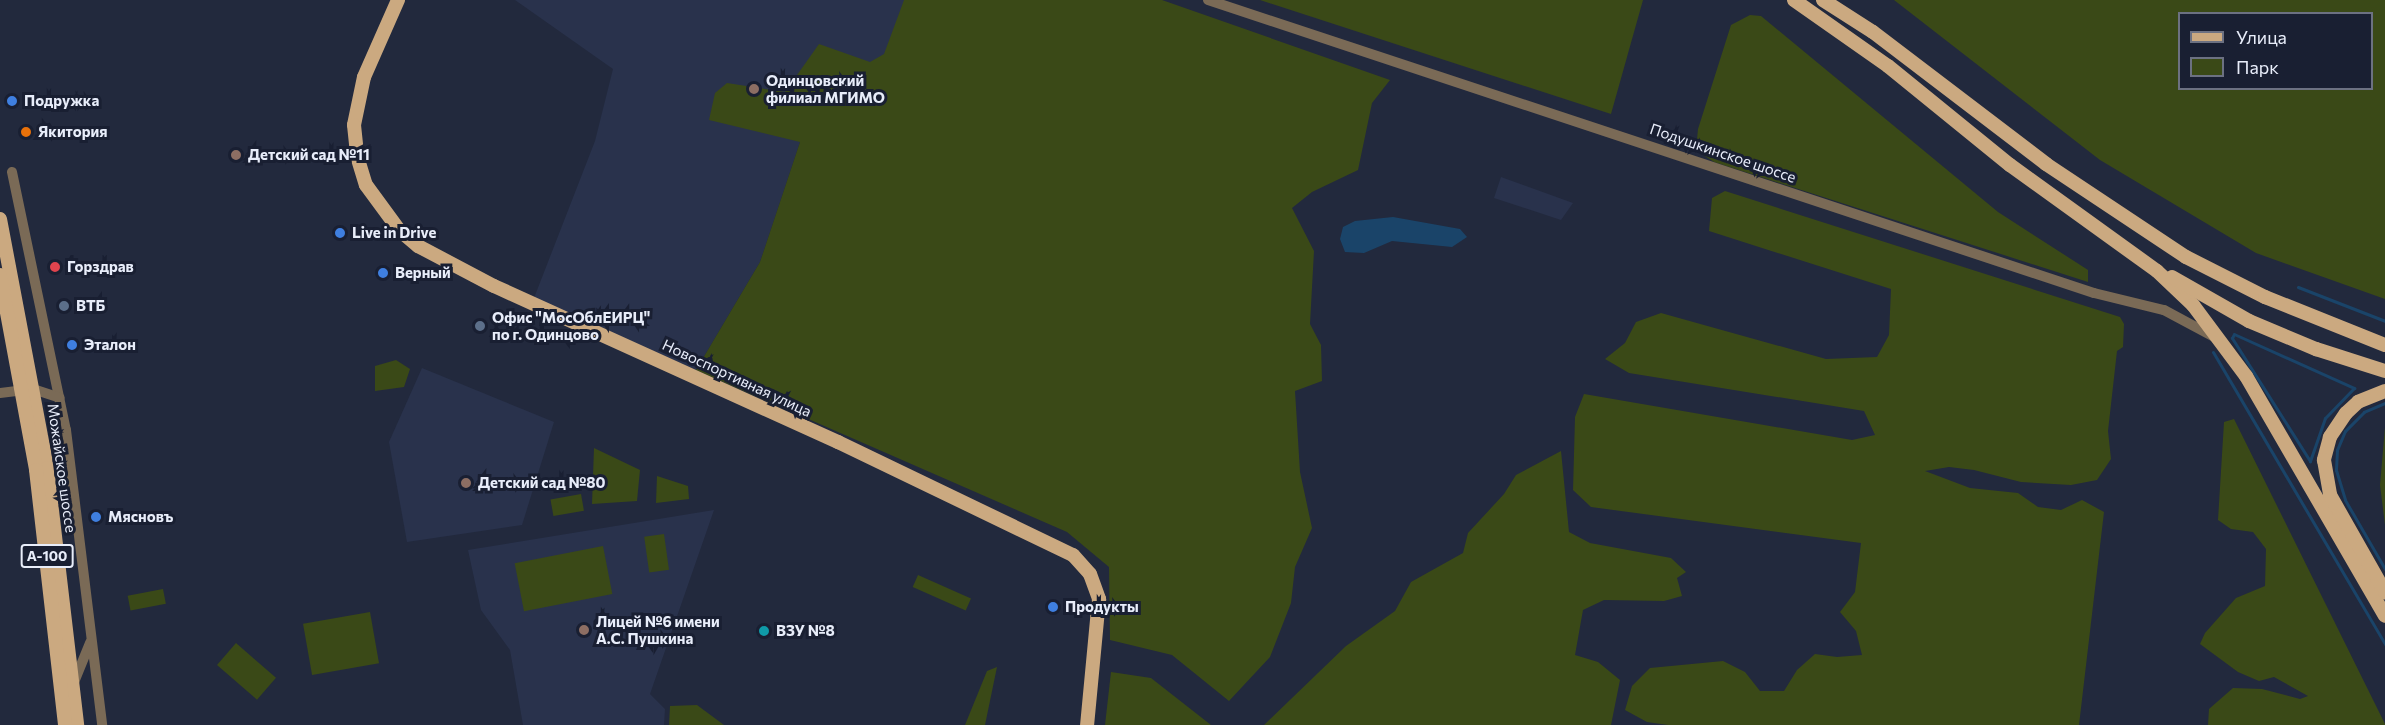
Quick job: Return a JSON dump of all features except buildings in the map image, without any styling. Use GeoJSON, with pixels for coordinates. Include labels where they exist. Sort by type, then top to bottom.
{"type":"FeatureCollection","features":[{"type":"Feature","properties":{"kind":"main road","name":"Новоспортивная улица"},"geometry":{"type":"LineString","coordinates":[[398,0],[364,77],[354,134],[366,185],[399,231],[418,246],[494,286],[1054,544],[1073,555],[1090,574],[1099,599],[1088,725]]}},
{"type":"Feature","properties":{"kind":"main road"},"geometry":{"type":"LineString","coordinates":[[1794,0],[1888,66],[2010,165],[2137,257],[2180,292],[2224,344],[2385,616]]}},
{"type":"Feature","properties":{"kind":"main road"},"geometry":{"type":"LineString","coordinates":[[1823,0],[1874,32],[2046,164],[2186,257],[2273,301],[2385,345]]}},
{"type":"Feature","properties":{"kind":"main road","name":"Можайское шоссе"},"geometry":{"type":"LineString","coordinates":[[0,219],[28,388],[65,725]]}},
{"type":"Feature","properties":{"kind":"main road"},"geometry":{"type":"LineString","coordinates":[[2137,257],[2249,321],[2316,349],[2385,371]]}},
{"type":"Feature","properties":{"kind":"main road","name":"Можайское шоссе"},"geometry":{"type":"LineString","coordinates":[[0,275],[47,468],[77,725]]}},
{"type":"Feature","properties":{"kind":"main road"},"geometry":{"type":"LineString","coordinates":[[2385,391],[2358,402],[2335,425],[2326,448],[2324,471],[2334,505],[2385,592]]}},
{"type":"Feature","properties":{"kind":"street","name":"Подушкинское шоссе"},"geometry":{"type":"LineString","coordinates":[[1208,0],[2083,289],[2164,310],[2224,344]]}},
{"type":"Feature","properties":{"kind":"street"},"geometry":{"type":"LineString","coordinates":[[12,172],[60,398],[102,725]]}},
{"type":"Feature","properties":{"kind":"street"},"geometry":{"type":"LineString","coordinates":[[0,393],[28,388],[60,398]]}},
{"type":"Feature","properties":{"kind":"street"},"geometry":{"type":"LineString","coordinates":[[72,687],[91,640]]}},
{"type":"Feature","properties":{"kind":"shaded area"},"geometry":{"type":"Polygon","coordinates":[[[515,0],[909,0],[887,61],[800,142],[760,262],[696,370],[534,298],[595,141],[613,69],[515,0]]]}},
{"type":"Feature","properties":{"kind":"shaded area"},"geometry":{"type":"Polygon","coordinates":[[[1501,177],[1573,203],[1561,220],[1494,198],[1501,177]]]}},
{"type":"Feature","properties":{"kind":"shaded area"},"geometry":{"type":"Polygon","coordinates":[[[1393,217],[1460,229],[1467,237],[1452,247],[1392,241],[1364,253],[1345,252],[1340,239],[1343,227],[1355,221],[1393,217]]]}},
{"type":"Feature","properties":{"kind":"shaded area","name":"Детский сад №80"},"geometry":{"type":"Polygon","coordinates":[[[422,368],[554,422],[522,525],[407,542],[389,442],[422,368]]]}},
{"type":"Feature","properties":{"kind":"shaded area","name":"Лицей №6 имени А.С. Пушкина"},"geometry":{"type":"Polygon","coordinates":[[[714,510],[650,694],[665,709],[664,725],[523,725],[510,650],[481,610],[468,550],[714,510]]]}},
{"type":"Feature","properties":{"kind":"green space"},"geometry":{"type":"Polygon","coordinates":[[[904,0],[1162,0],[1390,80],[1372,103],[1358,170],[1312,192],[1292,208],[1314,251],[1310,324],[1321,345],[1322,381],[1295,391],[1300,472],[1312,528],[1295,567],[1291,603],[1270,657],[1229,701],[1172,655],[1110,640],[1109,567],[1067,532],[696,370],[760,262],[800,142],[709,120],[715,93],[727,83],[785,92],[819,44],[870,62],[884,54],[904,0]]]}},
{"type":"Feature","properties":{"kind":"green space"},"geometry":{"type":"Polygon","coordinates":[[[1260,0],[1643,0],[1611,114],[1260,0]]]}},
{"type":"Feature","properties":{"kind":"green space"},"geometry":{"type":"Polygon","coordinates":[[[1894,0],[2385,0],[2385,299],[2256,253],[2100,160],[1894,0]]]}},
{"type":"Feature","properties":{"kind":"green space"},"geometry":{"type":"Polygon","coordinates":[[[1750,15],[1761,16],[1998,212],[2088,270],[2088,282],[1714,162],[1696,150],[1698,129],[1731,25],[1750,15]]]}},
{"type":"Feature","properties":{"kind":"green space"},"geometry":{"type":"Polygon","coordinates":[[[1725,191],[2120,317],[2124,324],[2123,347],[2117,351],[2108,431],[2111,459],[2097,480],[2071,485],[2021,482],[1974,470],[1949,467],[1925,471],[1970,488],[2018,493],[2038,507],[2061,510],[2082,500],[2104,512],[2079,725],[1668,725],[1647,722],[1625,710],[1632,686],[1650,668],[1723,661],[1745,672],[1760,691],[1784,691],[1797,670],[1815,654],[1837,657],[1862,655],[1856,631],[1840,612],[1855,592],[1861,543],[1591,507],[1573,490],[1575,417],[1584,394],[1852,440],[1875,435],[1864,411],[1629,373],[1605,359],[1625,343],[1636,322],[1661,313],[1826,359],[1877,357],[1889,335],[1891,289],[1709,231],[1712,198],[1725,191]]]}},
{"type":"Feature","properties":{"kind":"green space"},"geometry":{"type":"Polygon","coordinates":[[[396,360],[410,369],[404,387],[375,391],[375,366],[396,360]]]}},
{"type":"Feature","properties":{"kind":"green space"},"geometry":{"type":"Polygon","coordinates":[[[2234,419],[2385,725],[2208,725],[2209,709],[2233,688],[2262,689],[2300,699],[2308,696],[2274,677],[2259,681],[2238,672],[2200,644],[2205,633],[2236,598],[2265,586],[2266,549],[2253,532],[2231,529],[2218,520],[2224,422],[2234,419]]]}},
{"type":"Feature","properties":{"kind":"green space"},"geometry":{"type":"Polygon","coordinates":[[[2385,427],[2385,525],[2380,485],[2385,427]]]}},
{"type":"Feature","properties":{"kind":"green space"},"geometry":{"type":"Polygon","coordinates":[[[594,448],[640,470],[637,501],[592,504],[594,448]]]}},
{"type":"Feature","properties":{"kind":"green space"},"geometry":{"type":"Polygon","coordinates":[[[1561,451],[1569,532],[1590,543],[1671,558],[1686,572],[1677,578],[1682,596],[1664,601],[1604,600],[1583,610],[1575,655],[1598,662],[1620,680],[1611,725],[1264,725],[1346,646],[1395,611],[1411,582],[1463,553],[1468,533],[1504,494],[1516,475],[1561,451]]]}},
{"type":"Feature","properties":{"kind":"green space"},"geometry":{"type":"Polygon","coordinates":[[[657,476],[688,486],[689,499],[656,503],[657,476]]]}},
{"type":"Feature","properties":{"kind":"green space"},"geometry":{"type":"Polygon","coordinates":[[[581,494],[584,511],[553,516],[550,499],[581,494]]]}},
{"type":"Feature","properties":{"kind":"green space"},"geometry":{"type":"Polygon","coordinates":[[[664,534],[669,570],[649,572],[644,537],[664,534]]]}},
{"type":"Feature","properties":{"kind":"green space"},"geometry":{"type":"Polygon","coordinates":[[[603,546],[612,594],[524,611],[515,563],[603,546]]]}},
{"type":"Feature","properties":{"kind":"green space"},"geometry":{"type":"Polygon","coordinates":[[[918,575],[971,599],[966,610],[913,587],[918,575]]]}},
{"type":"Feature","properties":{"kind":"green space"},"geometry":{"type":"Polygon","coordinates":[[[163,589],[166,604],[131,611],[128,596],[163,589]]]}},
{"type":"Feature","properties":{"kind":"green space"},"geometry":{"type":"Polygon","coordinates":[[[370,612],[379,663],[312,675],[303,624],[370,612]]]}},
{"type":"Feature","properties":{"kind":"green space"},"geometry":{"type":"Polygon","coordinates":[[[236,643],[276,678],[257,700],[217,665],[236,643]]]}},
{"type":"Feature","properties":{"kind":"green space"},"geometry":{"type":"Polygon","coordinates":[[[997,667],[985,725],[965,725],[987,671],[997,667]]]}},
{"type":"Feature","properties":{"kind":"green space"},"geometry":{"type":"Polygon","coordinates":[[[1111,672],[1151,678],[1211,725],[1105,725],[1111,672]]]}},
{"type":"Feature","properties":{"kind":"green space"},"geometry":{"type":"Polygon","coordinates":[[[697,705],[724,725],[669,725],[670,706],[697,705]]]}},
{"type":"Feature","properties":{"kind":"waterway"},"geometry":{"type":"LineString","coordinates":[[2298,287],[2385,321]]}},
{"type":"Feature","properties":{"kind":"waterway"},"geometry":{"type":"LineString","coordinates":[[2234,334],[2354,388],[2325,418],[2310,461],[2232,338],[2234,334]]}},
{"type":"Feature","properties":{"kind":"waterway"},"geometry":{"type":"LineString","coordinates":[[2213,352],[2385,644]]}},
{"type":"Feature","properties":{"kind":"waterway"},"geometry":{"type":"LineString","coordinates":[[2385,403],[2364,412],[2345,431],[2337,450],[2336,470],[2345,500],[2385,569]]}},
{"type":"Feature","properties":{"kind":"place","name":"Одинцовский филиал МГИМО"},"geometry":{"type":"Point","coordinates":[754,89]}},
{"type":"Feature","properties":{"kind":"place","name":"Подружка"},"geometry":{"type":"Point","coordinates":[12,101]}},
{"type":"Feature","properties":{"kind":"place","name":"Якитория"},"geometry":{"type":"Point","coordinates":[26,132]}},
{"type":"Feature","properties":{"kind":"place","name":"Детский сад №11"},"geometry":{"type":"Point","coordinates":[236,155]}},
{"type":"Feature","properties":{"kind":"place","name":"Live in Drive"},"geometry":{"type":"Point","coordinates":[340,233]}},
{"type":"Feature","properties":{"kind":"place","name":"Горздрав"},"geometry":{"type":"Point","coordinates":[55,267]}},
{"type":"Feature","properties":{"kind":"place","name":"Верный"},"geometry":{"type":"Point","coordinates":[383,273]}},
{"type":"Feature","properties":{"kind":"place","name":"ВТБ"},"geometry":{"type":"Point","coordinates":[64,306]}},
{"type":"Feature","properties":{"kind":"place","name":"Офис \"МосОблЕИРЦ\" по г. Одинцово"},"geometry":{"type":"Point","coordinates":[480,326]}},
{"type":"Feature","properties":{"kind":"place","name":"Эталон"},"geometry":{"type":"Point","coordinates":[72,345]}},
{"type":"Feature","properties":{"kind":"place","name":"Детский сад №80"},"geometry":{"type":"Point","coordinates":[466,483]}},
{"type":"Feature","properties":{"kind":"place","name":"Мясновъ"},"geometry":{"type":"Point","coordinates":[96,517]}},
{"type":"Feature","properties":{"kind":"place","name":"Продукты"},"geometry":{"type":"Point","coordinates":[1053,607]}},
{"type":"Feature","properties":{"kind":"place","name":"Лицей №6 имени А.С. Пушкина"},"geometry":{"type":"Point","coordinates":[584,630]}},
{"type":"Feature","properties":{"kind":"place","name":"ВЗУ №8"},"geometry":{"type":"Point","coordinates":[764,631]}}]}
